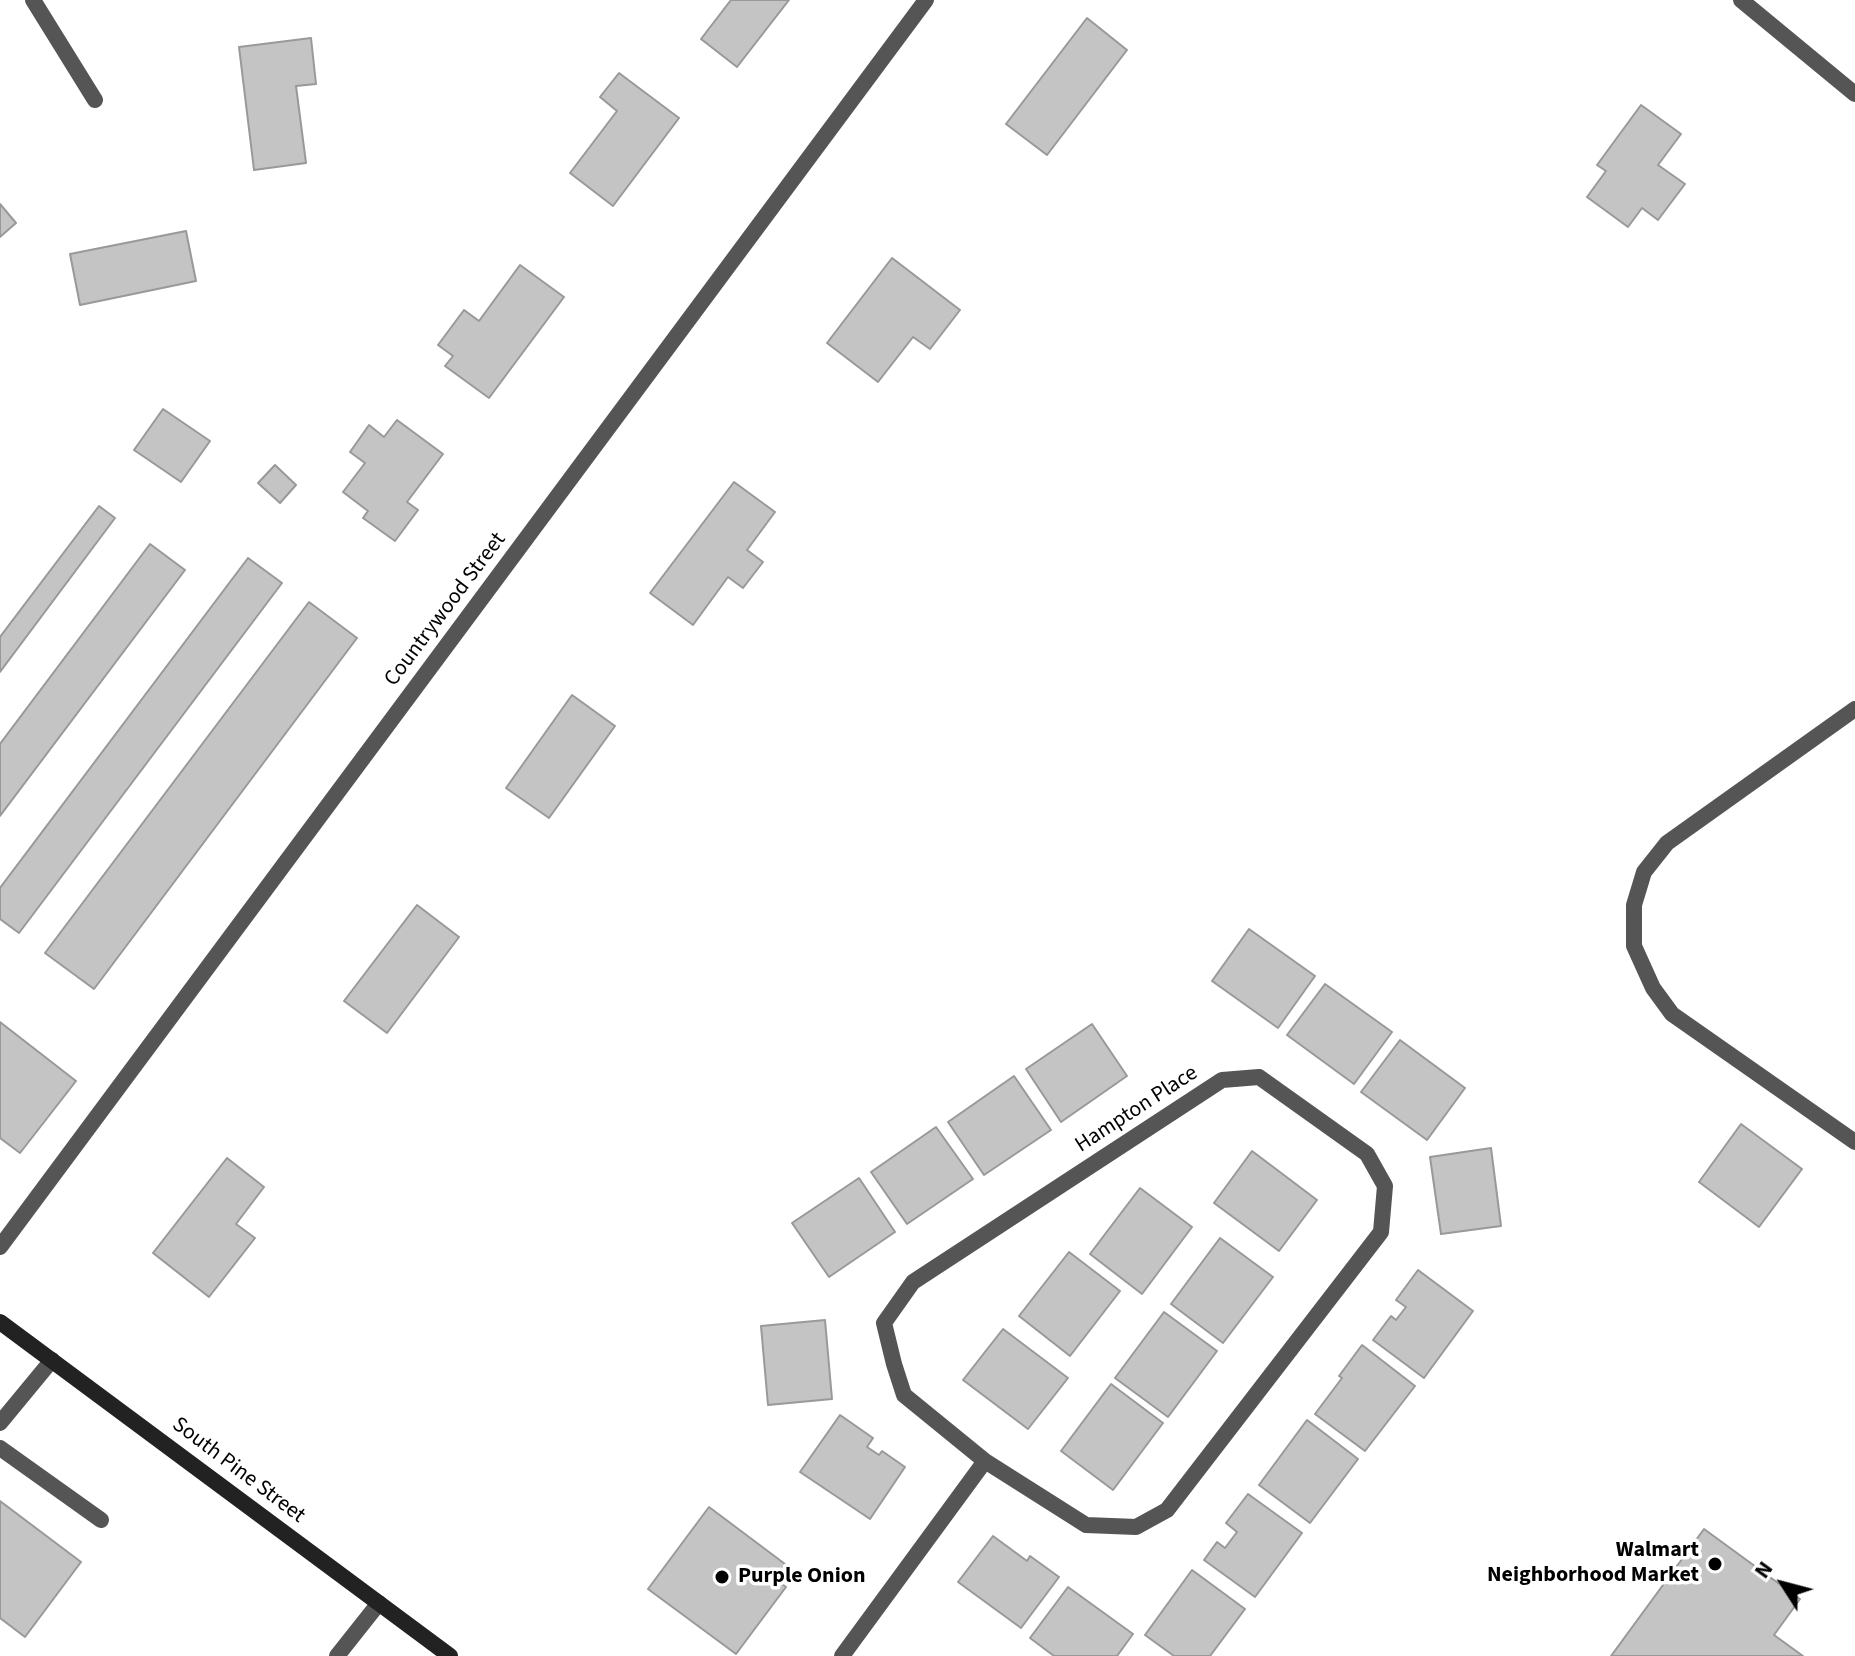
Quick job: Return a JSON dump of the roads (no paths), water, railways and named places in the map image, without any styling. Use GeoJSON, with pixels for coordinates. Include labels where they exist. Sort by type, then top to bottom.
{"type":"FeatureCollection","features":[{"type":"Feature","properties":{"kind":"main road","name":"South Pine Street"},"geometry":{"type":"LineString","coordinates":[[0,1322],[450,1656]]}},
{"type":"Feature","properties":{"kind":"street"},"geometry":{"type":"LineString","coordinates":[[33,0],[95,100]]}},
{"type":"Feature","properties":{"kind":"street","name":"Countrywood Street"},"geometry":{"type":"LineString","coordinates":[[0,1247],[926,0]]}},
{"type":"Feature","properties":{"kind":"street"},"geometry":{"type":"LineString","coordinates":[[1741,0],[1855,94]]}},
{"type":"Feature","properties":{"kind":"street"},"geometry":{"type":"LineString","coordinates":[[1855,709],[1667,843],[1644,872],[1634,905],[1634,946],[1653,988],[1672,1014],[1855,1142]]}},
{"type":"Feature","properties":{"kind":"street","name":"Hampton Place"},"geometry":{"type":"LineString","coordinates":[[1259,1077],[1367,1154],[1385,1186],[1381,1232],[1167,1510],[1136,1527],[1086,1525],[985,1461],[904,1395],[884,1323],[913,1282],[1222,1080],[1259,1077]]}},
{"type":"Feature","properties":{"kind":"street"},"geometry":{"type":"LineString","coordinates":[[0,1423],[52,1360]]}},
{"type":"Feature","properties":{"kind":"street"},"geometry":{"type":"LineString","coordinates":[[0,1448],[101,1520]]}},
{"type":"Feature","properties":{"kind":"street"},"geometry":{"type":"LineString","coordinates":[[842,1656],[985,1461]]}},
{"type":"Feature","properties":{"kind":"street"},"geometry":{"type":"LineString","coordinates":[[337,1656],[379,1603]]}},
{"type":"Feature","properties":{"kind":"place","name":"Walmart Neighborhood Market"},"geometry":{"type":"Point","coordinates":[1715,1564]}},
{"type":"Feature","properties":{"kind":"place","name":"Purple Onion"},"geometry":{"type":"Point","coordinates":[722,1577]}}]}
